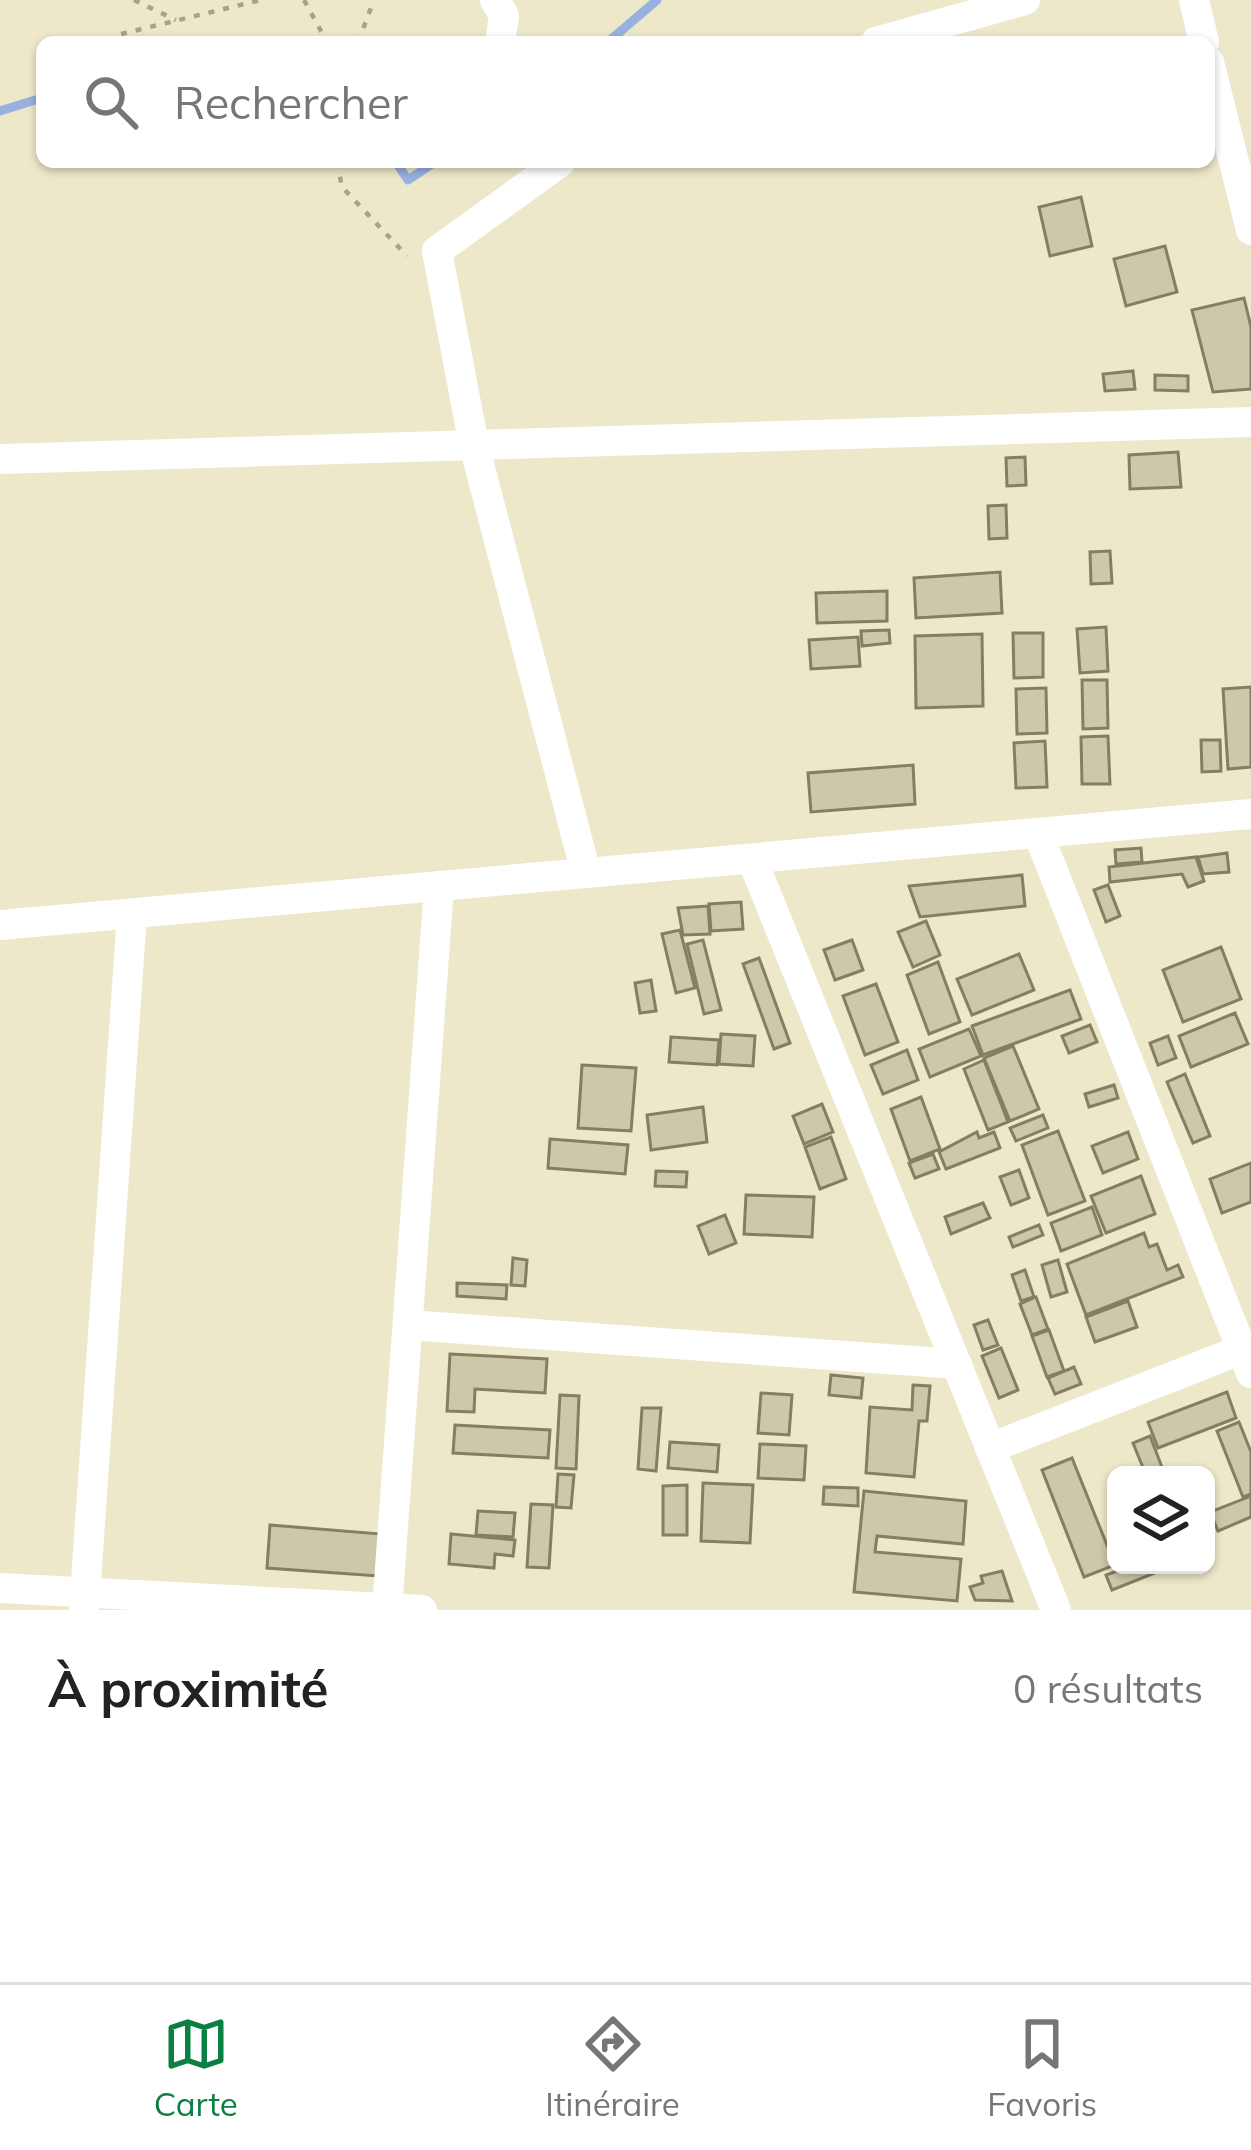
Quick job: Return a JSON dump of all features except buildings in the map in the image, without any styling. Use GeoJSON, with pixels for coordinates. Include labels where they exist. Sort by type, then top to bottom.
{"type":"FeatureCollection","features":[{"type":"Feature","properties":{"kind":"street"},"geometry":{"type":"LineString","coordinates":[[495,0],[504,16],[501,36]]}},
{"type":"Feature","properties":{"kind":"street"},"geometry":{"type":"LineString","coordinates":[[897,36],[1025,0]]}},
{"type":"Feature","properties":{"kind":"street"},"geometry":{"type":"LineString","coordinates":[[1194,0],[1203,36]]}},
{"type":"Feature","properties":{"kind":"street"},"geometry":{"type":"LineString","coordinates":[[1215,86],[1251,230]]}},
{"type":"Feature","properties":{"kind":"street"},"geometry":{"type":"LineString","coordinates":[[552,168],[437,250],[474,445],[586,873]]}},
{"type":"Feature","properties":{"kind":"street"},"geometry":{"type":"LineString","coordinates":[[0,459],[1251,422]]}},
{"type":"Feature","properties":{"kind":"street"},"geometry":{"type":"LineString","coordinates":[[0,926],[1251,814]]}},
{"type":"Feature","properties":{"kind":"street"},"geometry":{"type":"LineString","coordinates":[[990,1448],[1248,1356],[1038,833]]}},
{"type":"Feature","properties":{"kind":"street"},"geometry":{"type":"LineString","coordinates":[[752,859],[1056,1610]]}},
{"type":"Feature","properties":{"kind":"street"},"geometry":{"type":"LineString","coordinates":[[387,1609],[440,886]]}},
{"type":"Feature","properties":{"kind":"street"},"geometry":{"type":"LineString","coordinates":[[85,1601],[132,914]]}},
{"type":"Feature","properties":{"kind":"street"},"geometry":{"type":"LineString","coordinates":[[408,1324],[957,1364]]}},
{"type":"Feature","properties":{"kind":"street"},"geometry":{"type":"LineString","coordinates":[[0,1588],[85,1601],[422,1610]]}},
{"type":"Feature","properties":{"kind":"path"},"geometry":{"type":"LineString","coordinates":[[134,0],[176,20]]}},
{"type":"Feature","properties":{"kind":"path"},"geometry":{"type":"LineString","coordinates":[[121,34],[261,0]]}},
{"type":"Feature","properties":{"kind":"path"},"geometry":{"type":"LineString","coordinates":[[304,0],[324,36]]}},
{"type":"Feature","properties":{"kind":"path"},"geometry":{"type":"LineString","coordinates":[[360,36],[374,0]]}},
{"type":"Feature","properties":{"kind":"path"},"geometry":{"type":"LineString","coordinates":[[339,168],[342,188],[415,264]]}},
{"type":"Feature","properties":{"kind":"waterway"},"geometry":{"type":"LineString","coordinates":[[615,36],[657,0]]}},
{"type":"Feature","properties":{"kind":"waterway"},"geometry":{"type":"LineString","coordinates":[[0,111],[36,100]]}},
{"type":"Feature","properties":{"kind":"waterway"},"geometry":{"type":"LineString","coordinates":[[400,168],[408,180],[426,168]]}}]}
